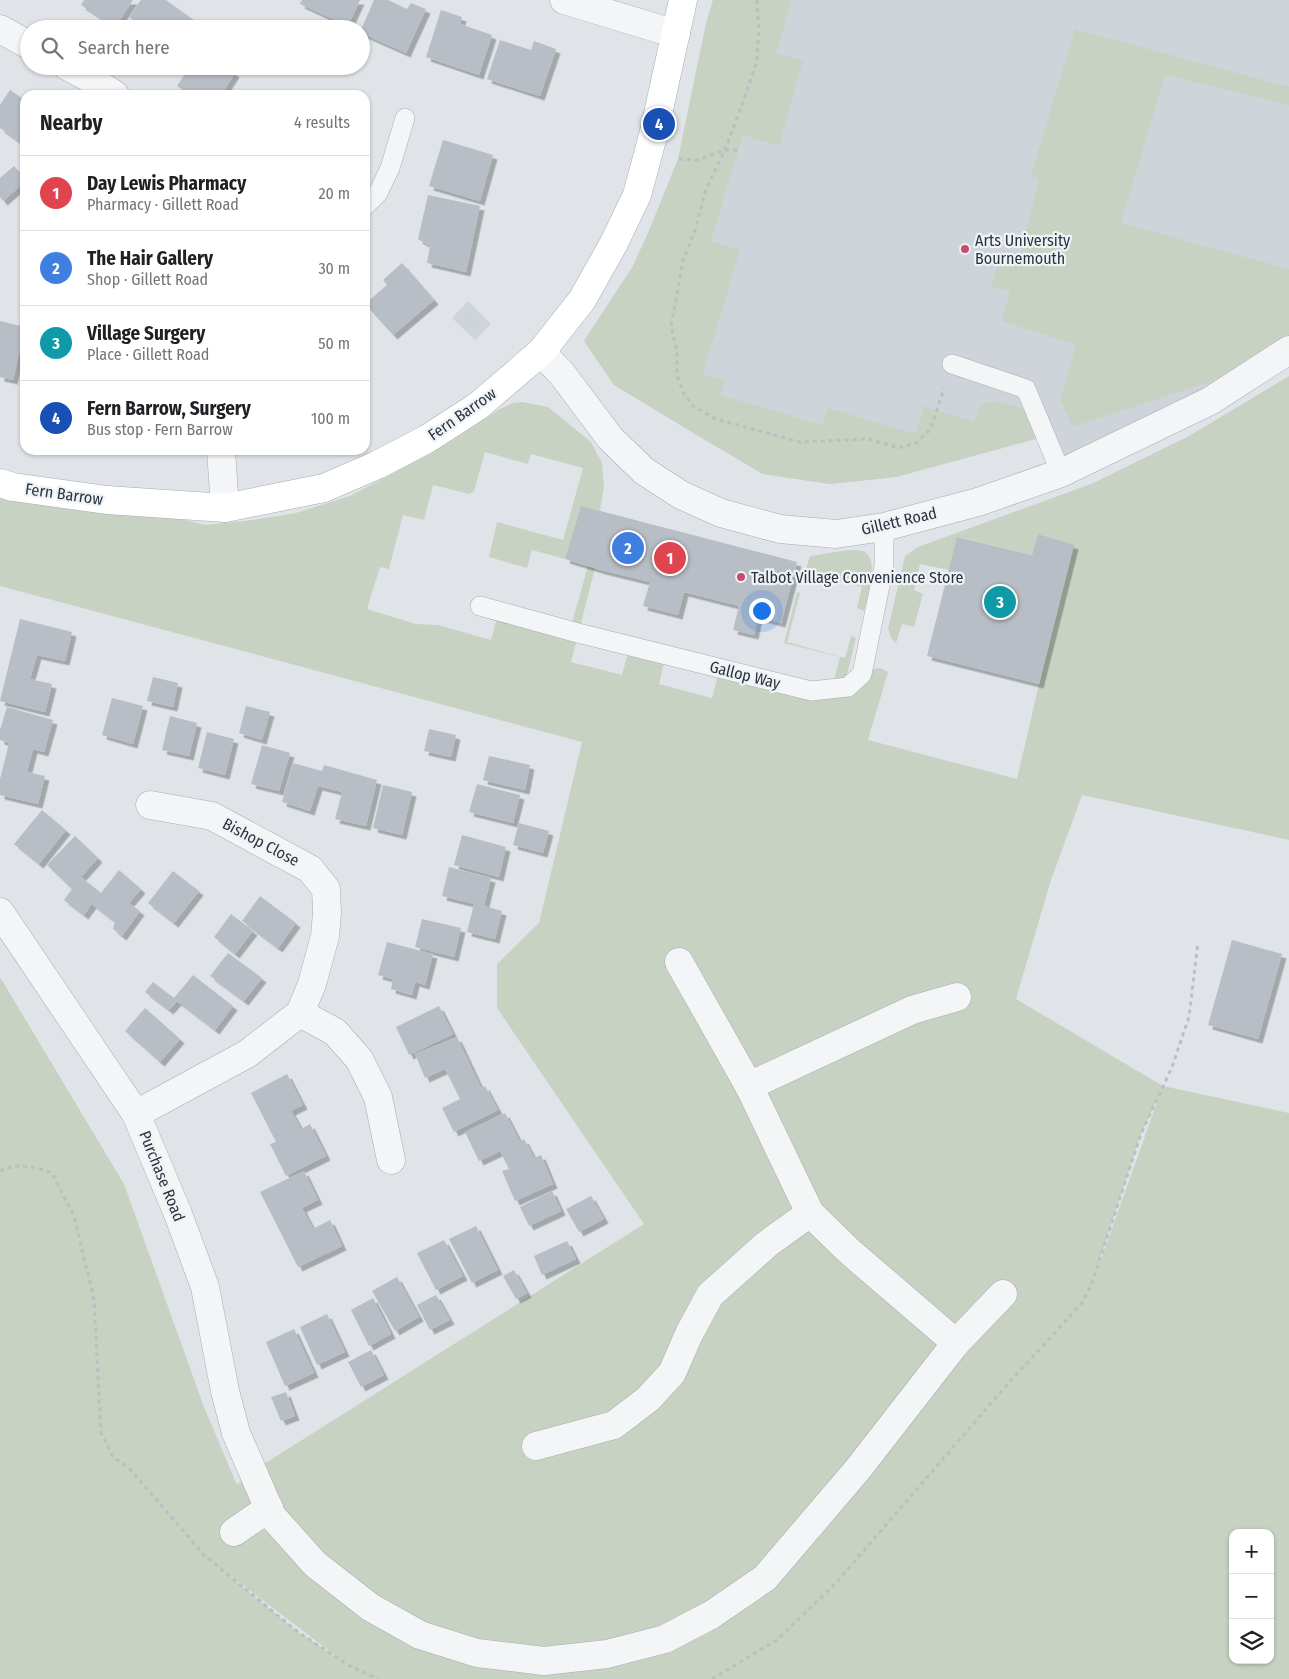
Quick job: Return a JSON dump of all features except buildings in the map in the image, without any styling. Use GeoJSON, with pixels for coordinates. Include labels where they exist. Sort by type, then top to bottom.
{"type":"FeatureCollection","features":[{"type":"Feature","properties":{"kind":"street"},"geometry":{"type":"LineString","coordinates":[[564,0],[676,34]]}},
{"type":"Feature","properties":{"kind":"street","name":"Fern Barrow"},"geometry":{"type":"LineString","coordinates":[[0,483],[14,487],[107,500],[225,508],[324,488],[377,465],[427,439],[478,406],[540,352],[582,300],[614,243],[637,195],[654,132],[683,0]]}},
{"type":"Feature","properties":{"kind":"street"},"geometry":{"type":"LineString","coordinates":[[1,32],[20,42]]}},
{"type":"Feature","properties":{"kind":"street"},"geometry":{"type":"LineString","coordinates":[[84,75],[107,90]]}},
{"type":"Feature","properties":{"kind":"street","name":"Gillett Road"},"geometry":{"type":"LineString","coordinates":[[540,352],[562,374],[610,438],[644,470],[681,495],[722,513],[780,529],[836,534],[884,527],[978,502],[1061,473],[1210,401],[1289,350]]}},
{"type":"Feature","properties":{"kind":"street"},"geometry":{"type":"LineString","coordinates":[[221,455],[225,508]]}},
{"type":"Feature","properties":{"kind":"street","name":"Bishop Close"},"geometry":{"type":"LineString","coordinates":[[136,1114],[247,1054],[300,1013],[312,984],[326,936],[326,889],[310,869],[212,816],[150,805]]}},
{"type":"Feature","properties":{"kind":"street","name":"Purchase Road"},"geometry":{"type":"LineString","coordinates":[[0,912],[136,1114],[178,1214],[204,1287],[225,1391],[236,1433],[272,1516],[315,1564],[370,1606],[420,1635],[477,1653],[544,1662],[607,1654],[665,1640],[711,1615],[765,1578],[858,1469],[956,1343],[1003,1294]]}},
{"type":"Feature","properties":{"kind":"street"},"geometry":{"type":"LineString","coordinates":[[679,962],[749,1086],[810,1213],[849,1251],[956,1343]]}},
{"type":"Feature","properties":{"kind":"street"},"geometry":{"type":"LineString","coordinates":[[749,1086],[912,1010],[957,997]]}},
{"type":"Feature","properties":{"kind":"street"},"geometry":{"type":"LineString","coordinates":[[300,1013],[334,1032],[359,1059],[378,1097],[391,1160]]}},
{"type":"Feature","properties":{"kind":"street"},"geometry":{"type":"LineString","coordinates":[[536,1446],[614,1425],[648,1399],[672,1373],[689,1334],[710,1295],[767,1244],[810,1213]]}},
{"type":"Feature","properties":{"kind":"street"},"geometry":{"type":"LineString","coordinates":[[234,1532],[269,1508]]}},
{"type":"Feature","properties":{"kind":"lane"},"geometry":{"type":"LineString","coordinates":[[370,201],[378,193],[390,168],[405,118]]}},
{"type":"Feature","properties":{"kind":"lane"},"geometry":{"type":"LineString","coordinates":[[952,364],[1026,389],[1061,473]]}},
{"type":"Feature","properties":{"kind":"lane","name":"Gallop Way"},"geometry":{"type":"LineString","coordinates":[[480,606],[811,691],[848,687],[862,674],[884,566],[884,527]]}},
{"type":"Feature","properties":{"kind":"path"},"geometry":{"type":"LineString","coordinates":[[757,0],[760,33],[756,64],[725,150],[706,189],[695,230],[683,261],[671,326],[677,351],[677,376],[684,394],[693,406],[716,419],[800,442],[869,439],[899,448],[916,443],[931,429],[952,364]]}},
{"type":"Feature","properties":{"kind":"path"},"geometry":{"type":"LineString","coordinates":[[678,158],[698,160],[725,150],[738,150]]}},
{"type":"Feature","properties":{"kind":"path"},"geometry":{"type":"LineString","coordinates":[[712,1679],[777,1640],[835,1584],[1006,1386],[1081,1304],[1091,1286],[1141,1134],[1172,1067],[1189,1016],[1198,942]]}},
{"type":"Feature","properties":{"kind":"path"},"geometry":{"type":"LineString","coordinates":[[0,1171],[31,1165],[52,1172],[74,1216],[94,1300],[101,1434],[113,1457],[129,1468],[204,1555],[298,1632],[348,1665],[378,1679]]}},
{"type":"Feature","properties":{"kind":"shaded area","name":"Arts University Bournemouth"},"geometry":{"type":"Polygon","coordinates":[[[713,0],[1289,0],[1289,350],[1061,473],[1046,436],[896,477],[830,484],[763,474],[706,441],[614,385],[584,341],[633,266],[678,159],[706,24],[713,0]]]}},
{"type":"Feature","properties":{"kind":"shaded area"},"geometry":{"type":"Polygon","coordinates":[[[468,301],[491,324],[475,340],[452,318],[468,301]]]}},
{"type":"Feature","properties":{"kind":"green space"},"geometry":{"type":"Polygon","coordinates":[[[713,0],[792,0],[776,53],[803,61],[779,146],[743,135],[711,241],[740,250],[703,374],[725,380],[721,395],[823,425],[828,408],[915,434],[924,406],[974,422],[980,405],[994,401],[1035,411],[1046,436],[896,477],[830,484],[763,474],[614,385],[584,341],[633,266],[678,159],[706,24],[713,0]]]}},
{"type":"Feature","properties":{"kind":"green space"},"geometry":{"type":"Polygon","coordinates":[[[1075,29],[1289,87],[1289,105],[1165,75],[1121,223],[1289,269],[1289,344],[1209,382],[1073,427],[1060,400],[1076,345],[1001,321],[1010,292],[991,286],[1002,252],[1020,256],[1039,179],[1031,175],[1075,29]]]}},
{"type":"Feature","properties":{"kind":"green space"},"geometry":{"type":"Polygon","coordinates":[[[1289,376],[1289,840],[1082,795],[1050,883],[1016,999],[1163,1086],[1289,1113],[1289,1679],[0,1679],[0,977],[124,1184],[204,1407],[237,1485],[253,1471],[644,1224],[497,1008],[497,964],[539,923],[582,742],[0,586],[0,483],[107,500],[205,525],[253,520],[296,513],[350,496],[422,458],[455,439],[498,410],[513,403],[523,402],[548,407],[591,442],[602,463],[604,486],[600,511],[581,506],[565,559],[532,550],[527,568],[489,557],[497,522],[563,540],[583,468],[531,454],[528,464],[485,452],[474,491],[469,494],[433,485],[424,520],[403,515],[389,569],[380,567],[367,609],[416,624],[438,625],[491,640],[499,611],[570,630],[588,566],[595,568],[571,662],[622,675],[630,646],[666,655],[659,684],[712,698],[720,668],[811,691],[872,669],[880,668],[888,672],[868,740],[1017,779],[1073,545],[1038,534],[1032,555],[958,537],[949,570],[920,564],[914,590],[923,594],[914,627],[902,624],[896,643],[891,638],[888,629],[905,556],[918,547],[1091,484],[1189,436],[1289,376]],[[1160,1094],[1141,1134],[1100,1262],[1160,1094]],[[220,1568],[298,1632],[340,1659],[220,1568]]]}},
{"type":"Feature","properties":{"kind":"green space"},"geometry":{"type":"Polygon","coordinates":[[[849,550],[865,552],[871,563],[871,580],[864,611],[857,608],[862,587],[805,572],[810,556],[849,550]]]}},
{"type":"Feature","properties":{"kind":"green space"},"geometry":{"type":"Polygon","coordinates":[[[797,592],[800,593],[787,642],[845,658],[851,636],[856,638],[847,675],[842,681],[833,684],[840,657],[784,643],[797,592]]]}},
{"type":"Feature","properties":{"kind":"place","name":"Fern Barrow, Surgery"},"geometry":{"type":"Point","coordinates":[659,124]}},
{"type":"Feature","properties":{"kind":"place","name":"Arts University Bournemouth"},"geometry":{"type":"Point","coordinates":[965,249]}},
{"type":"Feature","properties":{"kind":"place","name":"The Hair Gallery"},"geometry":{"type":"Point","coordinates":[628,548]}},
{"type":"Feature","properties":{"kind":"place","name":"Day Lewis Pharmacy"},"geometry":{"type":"Point","coordinates":[670,558]}},
{"type":"Feature","properties":{"kind":"place","name":"Talbot Village Convenience Store"},"geometry":{"type":"Point","coordinates":[741,577]}},
{"type":"Feature","properties":{"kind":"place","name":"Village Surgery"},"geometry":{"type":"Point","coordinates":[1000,602]}}]}
